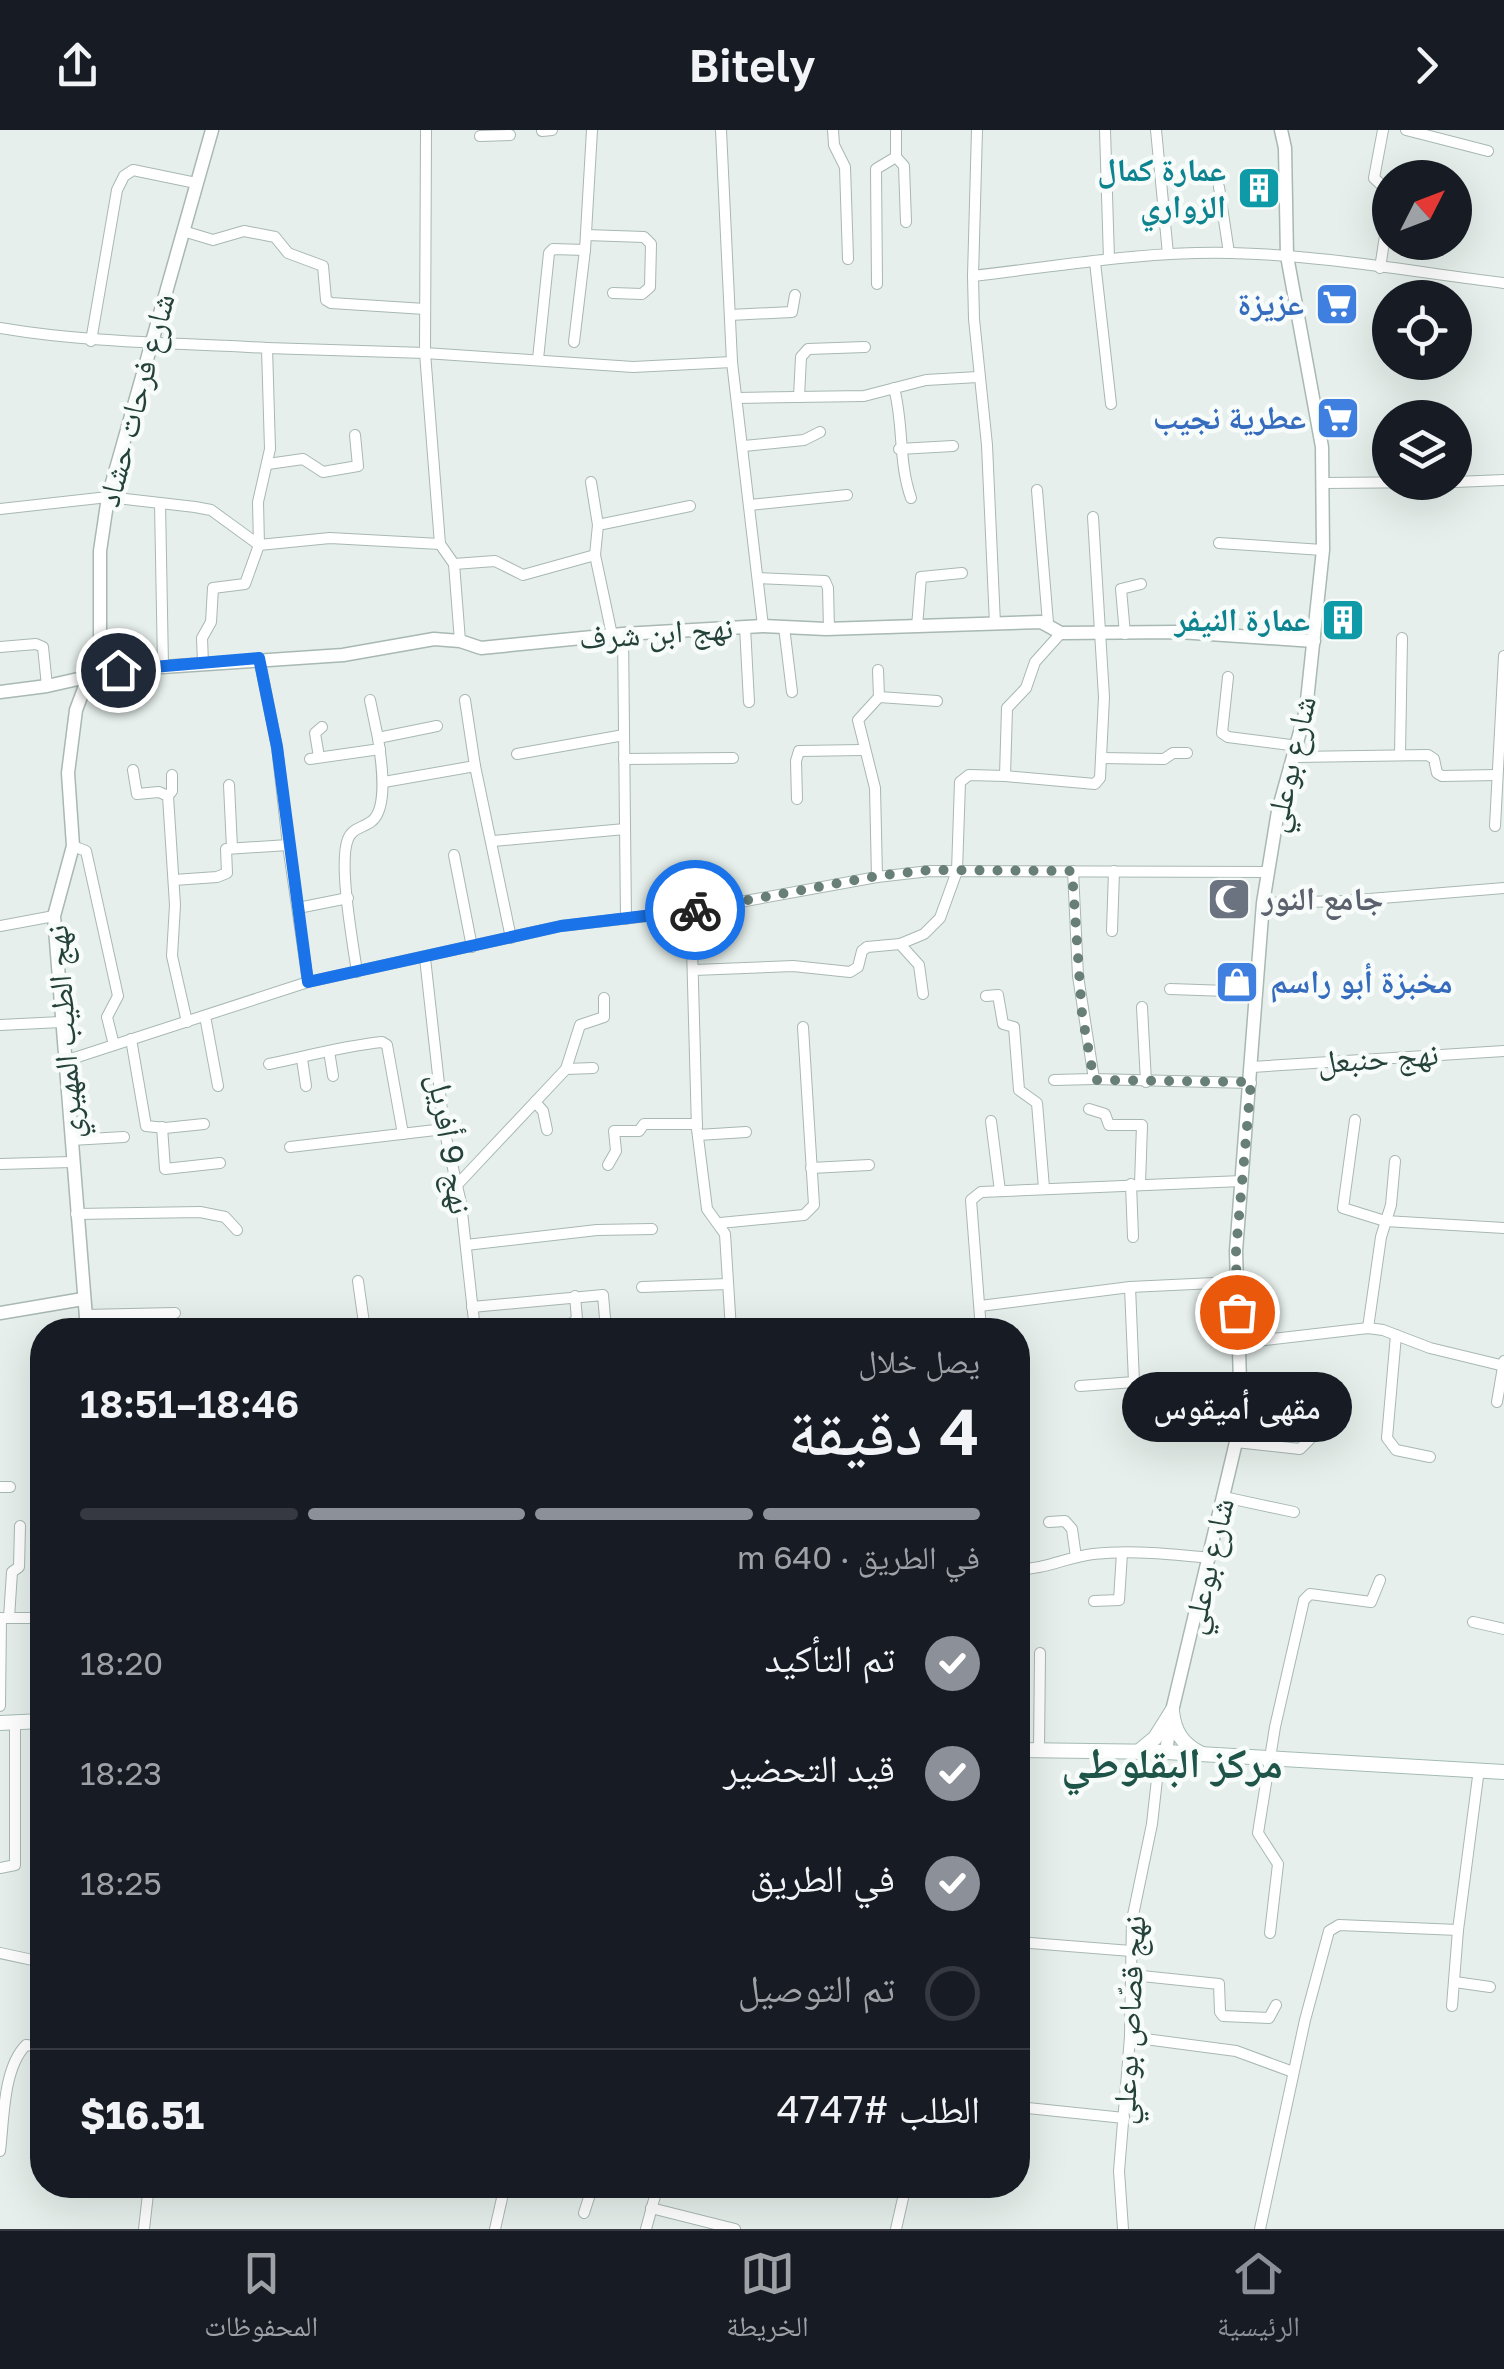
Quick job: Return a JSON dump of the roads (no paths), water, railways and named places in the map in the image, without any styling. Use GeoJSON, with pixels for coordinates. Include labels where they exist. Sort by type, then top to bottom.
{"type":"FeatureCollection","features":[{"type":"Feature","properties":{"kind":"main road"},"geometry":{"type":"LineString","coordinates":[[1138,1752],[1162,1730],[1172,1711]]}},
{"type":"Feature","properties":{"kind":"main road"},"geometry":{"type":"LineString","coordinates":[[1172,1711],[1178,1734],[1185,1743],[1206,1754]]}},
{"type":"Feature","properties":{"kind":"main road"},"geometry":{"type":"LineString","coordinates":[[1030,1750],[1163,1752],[1504,1772]]}},
{"type":"Feature","properties":{"kind":"street","name":"شارع فرحات حشاد"},"geometry":{"type":"LineString","coordinates":[[92,676],[100,657],[100,551],[108,498],[212,130]]}},
{"type":"Feature","properties":{"kind":"street"},"geometry":{"type":"LineString","coordinates":[[426,130],[425,353],[440,544],[454,564],[460,641]]}},
{"type":"Feature","properties":{"kind":"street"},"geometry":{"type":"LineString","coordinates":[[542,131],[552,130]]}},
{"type":"Feature","properties":{"kind":"street"},"geometry":{"type":"LineString","coordinates":[[574,342],[585,250],[592,130]]}},
{"type":"Feature","properties":{"kind":"street"},"geometry":{"type":"LineString","coordinates":[[721,130],[732,362],[763,626]]}},
{"type":"Feature","properties":{"kind":"street"},"geometry":{"type":"LineString","coordinates":[[833,130],[834,145],[845,167],[848,259]]}},
{"type":"Feature","properties":{"kind":"street"},"geometry":{"type":"LineString","coordinates":[[896,130],[896,157],[904,166],[906,222]]}},
{"type":"Feature","properties":{"kind":"street"},"geometry":{"type":"LineString","coordinates":[[978,130],[973,276],[978,378],[987,445],[995,624]]}},
{"type":"Feature","properties":{"kind":"street"},"geometry":{"type":"LineString","coordinates":[[1105,130],[1109,259]]}},
{"type":"Feature","properties":{"kind":"street"},"geometry":{"type":"LineString","coordinates":[[1156,130],[1168,254]]}},
{"type":"Feature","properties":{"kind":"street","name":"شارع بوعلي"},"geometry":{"type":"LineString","coordinates":[[1163,1752],[1236,1442],[1240,1406],[1236,1282],[1262,904],[1283,789],[1306,710],[1323,550],[1324,483],[1319,422],[1287,256],[1280,130]]}},
{"type":"Feature","properties":{"kind":"street"},"geometry":{"type":"LineString","coordinates":[[1377,160],[1383,130]]}},
{"type":"Feature","properties":{"kind":"street"},"geometry":{"type":"LineString","coordinates":[[1406,130],[1488,152]]}},
{"type":"Feature","properties":{"kind":"street"},"geometry":{"type":"LineString","coordinates":[[480,137],[510,135]]}},
{"type":"Feature","properties":{"kind":"street"},"geometry":{"type":"LineString","coordinates":[[877,284],[876,169],[896,157]]}},
{"type":"Feature","properties":{"kind":"street"},"geometry":{"type":"LineString","coordinates":[[91,341],[108,229],[120,182],[133,170],[196,183]]}},
{"type":"Feature","properties":{"kind":"street"},"geometry":{"type":"LineString","coordinates":[[1219,187],[1230,253]]}},
{"type":"Feature","properties":{"kind":"street"},"geometry":{"type":"LineString","coordinates":[[182,230],[214,240],[244,231],[276,237],[288,253],[324,266],[326,300],[331,303],[425,309]]}},
{"type":"Feature","properties":{"kind":"street"},"geometry":{"type":"LineString","coordinates":[[586,235],[644,237],[651,244],[650,286],[642,294],[613,293]]}},
{"type":"Feature","properties":{"kind":"street"},"geometry":{"type":"LineString","coordinates":[[538,358],[549,254],[553,249],[585,250]]}},
{"type":"Feature","properties":{"kind":"street"},"geometry":{"type":"LineString","coordinates":[[973,276],[1109,259],[1230,253],[1287,256],[1504,283]]}},
{"type":"Feature","properties":{"kind":"street"},"geometry":{"type":"LineString","coordinates":[[1380,268],[1381,260]]}},
{"type":"Feature","properties":{"kind":"street"},"geometry":{"type":"LineString","coordinates":[[1095,262],[1110,404]]}},
{"type":"Feature","properties":{"kind":"street"},"geometry":{"type":"LineString","coordinates":[[730,315],[792,312],[795,296]]}},
{"type":"Feature","properties":{"kind":"street"},"geometry":{"type":"LineString","coordinates":[[0,328],[91,341],[538,358],[633,367],[732,362]]}},
{"type":"Feature","properties":{"kind":"street"},"geometry":{"type":"LineString","coordinates":[[203,663],[202,638],[212,622],[213,588],[245,584],[260,545],[258,502],[268,464],[271,412],[267,348]]}},
{"type":"Feature","properties":{"kind":"street"},"geometry":{"type":"LineString","coordinates":[[799,397],[801,357],[808,349],[866,348]]}},
{"type":"Feature","properties":{"kind":"street"},"geometry":{"type":"LineString","coordinates":[[737,398],[864,396],[926,380],[978,378]]}},
{"type":"Feature","properties":{"kind":"street"},"geometry":{"type":"LineString","coordinates":[[894,388],[900,408],[899,449],[912,498]]}},
{"type":"Feature","properties":{"kind":"street"},"geometry":{"type":"LineString","coordinates":[[744,446],[804,440],[820,432]]}},
{"type":"Feature","properties":{"kind":"street"},"geometry":{"type":"LineString","coordinates":[[268,464],[303,459],[323,472],[358,466],[355,436]]}},
{"type":"Feature","properties":{"kind":"street"},"geometry":{"type":"LineString","coordinates":[[899,449],[953,446]]}},
{"type":"Feature","properties":{"kind":"street"},"geometry":{"type":"LineString","coordinates":[[1472,481],[1504,480]]}},
{"type":"Feature","properties":{"kind":"street"},"geometry":{"type":"LineString","coordinates":[[591,482],[598,525],[595,555],[618,634],[624,735],[626,919]]}},
{"type":"Feature","properties":{"kind":"street"},"geometry":{"type":"LineString","coordinates":[[1324,483],[1372,483]]}},
{"type":"Feature","properties":{"kind":"street"},"geometry":{"type":"LineString","coordinates":[[1037,490],[1048,623],[1062,632],[1179,632],[1314,642]]}},
{"type":"Feature","properties":{"kind":"street"},"geometry":{"type":"LineString","coordinates":[[750,505],[846,495]]}},
{"type":"Feature","properties":{"kind":"street"},"geometry":{"type":"LineString","coordinates":[[0,509],[108,498],[211,510],[260,545],[330,538],[440,544]]}},
{"type":"Feature","properties":{"kind":"street"},"geometry":{"type":"LineString","coordinates":[[160,503],[163,666]]}},
{"type":"Feature","properties":{"kind":"street"},"geometry":{"type":"LineString","coordinates":[[598,525],[690,506]]}},
{"type":"Feature","properties":{"kind":"street"},"geometry":{"type":"LineString","coordinates":[[694,970],[792,966],[850,972],[858,968],[862,951],[867,947],[900,944],[924,934],[940,918],[957,870],[960,782],[969,775],[1094,784],[1100,778],[1104,697],[1093,517]]}},
{"type":"Feature","properties":{"kind":"street"},"geometry":{"type":"LineString","coordinates":[[1219,544],[1323,550]]}},
{"type":"Feature","properties":{"kind":"street"},"geometry":{"type":"LineString","coordinates":[[454,564],[496,562],[523,575],[595,555]]}},
{"type":"Feature","properties":{"kind":"street"},"geometry":{"type":"LineString","coordinates":[[917,627],[921,578],[962,572]]}},
{"type":"Feature","properties":{"kind":"street"},"geometry":{"type":"LineString","coordinates":[[758,578],[825,581],[829,629]]}},
{"type":"Feature","properties":{"kind":"street"},"geometry":{"type":"LineString","coordinates":[[1125,634],[1121,589],[1141,584]]}},
{"type":"Feature","properties":{"kind":"street","name":"نهج ابن شرف"},"geometry":{"type":"LineString","coordinates":[[0,692],[163,666],[343,655],[434,639],[481,648],[618,634],[763,626],[829,629],[1048,623]]}},
{"type":"Feature","properties":{"kind":"street"},"geometry":{"type":"LineString","coordinates":[[746,627],[749,702]]}},
{"type":"Feature","properties":{"kind":"street"},"geometry":{"type":"LineString","coordinates":[[784,627],[792,692]]}},
{"type":"Feature","properties":{"kind":"street"},"geometry":{"type":"LineString","coordinates":[[1005,776],[1007,708],[1026,688],[1035,662],[1062,632]]}},
{"type":"Feature","properties":{"kind":"street"},"geometry":{"type":"LineString","coordinates":[[1400,755],[1402,638]]}},
{"type":"Feature","properties":{"kind":"street"},"geometry":{"type":"LineString","coordinates":[[0,646],[36,644],[42,648],[47,686]]}},
{"type":"Feature","properties":{"kind":"street"},"geometry":{"type":"LineString","coordinates":[[1495,826],[1504,656]]}},
{"type":"Feature","properties":{"kind":"street"},"geometry":{"type":"LineString","coordinates":[[259,658],[277,747],[308,982]]}},
{"type":"Feature","properties":{"kind":"street"},"geometry":{"type":"LineString","coordinates":[[877,876],[875,788],[858,720],[879,697],[878,670]]}},
{"type":"Feature","properties":{"kind":"street","name":"نهج الطيب المهيري"},"geometry":{"type":"LineString","coordinates":[[85,1318],[54,916],[73,846],[68,773],[76,710],[92,676]]}},
{"type":"Feature","properties":{"kind":"street"},"geometry":{"type":"LineString","coordinates":[[1228,677],[1222,733],[1228,738],[1296,752],[1430,755],[1442,776],[1496,775]]}},
{"type":"Feature","properties":{"kind":"street"},"geometry":{"type":"LineString","coordinates":[[879,697],[937,701]]}},
{"type":"Feature","properties":{"kind":"street"},"geometry":{"type":"LineString","coordinates":[[357,972],[346,842],[355,829],[374,819],[384,782],[370,700]]}},
{"type":"Feature","properties":{"kind":"street"},"geometry":{"type":"LineString","coordinates":[[465,700],[511,938]]}},
{"type":"Feature","properties":{"kind":"street"},"geometry":{"type":"LineString","coordinates":[[322,727],[315,733],[314,758],[437,726]]}},
{"type":"Feature","properties":{"kind":"street"},"geometry":{"type":"LineString","coordinates":[[517,754],[624,735]]}},
{"type":"Feature","properties":{"kind":"street"},"geometry":{"type":"LineString","coordinates":[[797,799],[799,751],[863,750]]}},
{"type":"Feature","properties":{"kind":"street"},"geometry":{"type":"LineString","coordinates":[[1101,758],[1164,758],[1187,753]]}},
{"type":"Feature","properties":{"kind":"street"},"geometry":{"type":"LineString","coordinates":[[624,759],[733,758]]}},
{"type":"Feature","properties":{"kind":"street"},"geometry":{"type":"LineString","coordinates":[[384,782],[475,766]]}},
{"type":"Feature","properties":{"kind":"street"},"geometry":{"type":"LineString","coordinates":[[133,770],[138,794],[159,792],[168,796]]}},
{"type":"Feature","properties":{"kind":"street"},"geometry":{"type":"LineString","coordinates":[[172,775],[168,796],[174,880],[172,956],[187,1022]]}},
{"type":"Feature","properties":{"kind":"street"},"geometry":{"type":"LineString","coordinates":[[229,785],[232,848]]}},
{"type":"Feature","properties":{"kind":"street"},"geometry":{"type":"LineString","coordinates":[[493,841],[625,829]]}},
{"type":"Feature","properties":{"kind":"street"},"geometry":{"type":"LineString","coordinates":[[174,880],[227,873],[226,849],[288,844]]}},
{"type":"Feature","properties":{"kind":"street"},"geometry":{"type":"LineString","coordinates":[[73,846],[86,851],[118,996],[107,1017],[114,1045]]}},
{"type":"Feature","properties":{"kind":"street"},"geometry":{"type":"LineString","coordinates":[[454,856],[472,947]]}},
{"type":"Feature","properties":{"kind":"street"},"geometry":{"type":"LineString","coordinates":[[65,1061],[308,982],[561,926],[691,911],[877,876],[957,870],[1267,872]]}},
{"type":"Feature","properties":{"kind":"street"},"geometry":{"type":"LineString","coordinates":[[1072,871],[1082,1014],[1094,1080]]}},
{"type":"Feature","properties":{"kind":"street"},"geometry":{"type":"LineString","coordinates":[[1112,931],[1114,871]]}},
{"type":"Feature","properties":{"kind":"street"},"geometry":{"type":"LineString","coordinates":[[1262,904],[1504,888]]}},
{"type":"Feature","properties":{"kind":"street"},"geometry":{"type":"LineString","coordinates":[[298,908],[348,898]]}},
{"type":"Feature","properties":{"kind":"street"},"geometry":{"type":"LineString","coordinates":[[691,911],[697,1129],[707,1208],[725,1234],[730,1318]]}},
{"type":"Feature","properties":{"kind":"street"},"geometry":{"type":"LineString","coordinates":[[0,926],[54,916]]}},
{"type":"Feature","properties":{"kind":"street"},"geometry":{"type":"LineString","coordinates":[[900,944],[919,965],[922,994]]}},
{"type":"Feature","properties":{"kind":"street","name":"نهج 9 أفريل"},"geometry":{"type":"LineString","coordinates":[[425,958],[444,1129],[466,1245],[473,1318]]}},
{"type":"Feature","properties":{"kind":"street"},"geometry":{"type":"LineString","coordinates":[[1170,989],[1258,992]]}},
{"type":"Feature","properties":{"kind":"street"},"geometry":{"type":"LineString","coordinates":[[986,996],[998,995],[1004,1024]]}},
{"type":"Feature","properties":{"kind":"street"},"geometry":{"type":"LineString","coordinates":[[456,1186],[566,1069],[580,1026],[604,1016],[604,998]]}},
{"type":"Feature","properties":{"kind":"street"},"geometry":{"type":"LineString","coordinates":[[1142,1007],[1146,1082]]}},
{"type":"Feature","properties":{"kind":"street"},"geometry":{"type":"LineString","coordinates":[[205,1016],[218,1086]]}},
{"type":"Feature","properties":{"kind":"street"},"geometry":{"type":"LineString","coordinates":[[0,1025],[61,1022]]}},
{"type":"Feature","properties":{"kind":"street"},"geometry":{"type":"LineString","coordinates":[[990,1025],[1014,1027],[1018,1090],[1037,1102],[1044,1188]]}},
{"type":"Feature","properties":{"kind":"street"},"geometry":{"type":"LineString","coordinates":[[720,1223],[804,1215],[814,1205],[803,1027]]}},
{"type":"Feature","properties":{"kind":"street"},"geometry":{"type":"LineString","coordinates":[[131,1039],[146,1126],[204,1124]]}},
{"type":"Feature","properties":{"kind":"street"},"geometry":{"type":"LineString","coordinates":[[270,1064],[350,1045],[387,1044],[402,1134]]}},
{"type":"Feature","properties":{"kind":"street"},"geometry":{"type":"LineString","coordinates":[[329,1051],[333,1076]]}},
{"type":"Feature","properties":{"kind":"street","name":"نهج حنبعل"},"geometry":{"type":"LineString","coordinates":[[1252,1067],[1504,1051]]}},
{"type":"Feature","properties":{"kind":"street"},"geometry":{"type":"LineString","coordinates":[[302,1058],[306,1086]]}},
{"type":"Feature","properties":{"kind":"street"},"geometry":{"type":"LineString","coordinates":[[566,1069],[593,1068]]}},
{"type":"Feature","properties":{"kind":"street"},"geometry":{"type":"LineString","coordinates":[[1054,1080],[1251,1082]]}},
{"type":"Feature","properties":{"kind":"street"},"geometry":{"type":"LineString","coordinates":[[536,1102],[543,1111],[547,1130]]}},
{"type":"Feature","properties":{"kind":"street"},"geometry":{"type":"LineString","coordinates":[[1089,1109],[1105,1114],[1109,1125],[1142,1124],[1133,1238]]}},
{"type":"Feature","properties":{"kind":"street"},"geometry":{"type":"LineString","coordinates":[[1356,1120],[1343,1208],[1385,1220],[1504,1228]]}},
{"type":"Feature","properties":{"kind":"street"},"geometry":{"type":"LineString","coordinates":[[991,1122],[1000,1191]]}},
{"type":"Feature","properties":{"kind":"street"},"geometry":{"type":"LineString","coordinates":[[608,1165],[616,1151],[614,1131],[639,1130],[644,1124],[746,1132]]}},
{"type":"Feature","properties":{"kind":"street"},"geometry":{"type":"LineString","coordinates":[[162,1127],[165,1169],[220,1163]]}},
{"type":"Feature","properties":{"kind":"street"},"geometry":{"type":"LineString","coordinates":[[290,1147],[444,1129]]}},
{"type":"Feature","properties":{"kind":"street"},"geometry":{"type":"LineString","coordinates":[[72,1140],[124,1137]]}},
{"type":"Feature","properties":{"kind":"street"},"geometry":{"type":"LineString","coordinates":[[1368,1328],[1385,1220],[1391,1205],[1395,1161]]}},
{"type":"Feature","properties":{"kind":"street"},"geometry":{"type":"LineString","coordinates":[[0,1164],[72,1162]]}},
{"type":"Feature","properties":{"kind":"street"},"geometry":{"type":"LineString","coordinates":[[811,1168],[869,1165]]}},
{"type":"Feature","properties":{"kind":"street"},"geometry":{"type":"LineString","coordinates":[[980,1318],[971,1200],[980,1192],[1242,1180]]}},
{"type":"Feature","properties":{"kind":"street"},"geometry":{"type":"LineString","coordinates":[[76,1214],[200,1212],[225,1217],[237,1230]]}},
{"type":"Feature","properties":{"kind":"street"},"geometry":{"type":"LineString","coordinates":[[466,1245],[597,1230],[652,1229]]}},
{"type":"Feature","properties":{"kind":"street"},"geometry":{"type":"LineString","coordinates":[[358,1281],[363,1318]]}},
{"type":"Feature","properties":{"kind":"street"},"geometry":{"type":"LineString","coordinates":[[980,1306],[1130,1287],[1236,1282]]}},
{"type":"Feature","properties":{"kind":"street"},"geometry":{"type":"LineString","coordinates":[[642,1287],[728,1284]]}},
{"type":"Feature","properties":{"kind":"street"},"geometry":{"type":"LineString","coordinates":[[1080,1386],[1134,1382],[1130,1287]]}},
{"type":"Feature","properties":{"kind":"street"},"geometry":{"type":"LineString","coordinates":[[575,1296],[577,1318]]}},
{"type":"Feature","properties":{"kind":"street"},"geometry":{"type":"LineString","coordinates":[[472,1307],[603,1296],[605,1318]]}},
{"type":"Feature","properties":{"kind":"street"},"geometry":{"type":"LineString","coordinates":[[0,1313],[82,1298]]}},
{"type":"Feature","properties":{"kind":"street"},"geometry":{"type":"LineString","coordinates":[[130,1318],[175,1313]]}},
{"type":"Feature","properties":{"kind":"street"},"geometry":{"type":"LineString","coordinates":[[1239,1343],[1368,1328],[1430,1348],[1504,1364],[1498,1402]]}},
{"type":"Feature","properties":{"kind":"street"},"geometry":{"type":"LineString","coordinates":[[1396,1335],[1386,1434],[1396,1450],[1430,1457]]}},
{"type":"Feature","properties":{"kind":"street"},"geometry":{"type":"LineString","coordinates":[[1236,1442],[1300,1449],[1310,1439],[1310,1428],[1336,1426]]}},
{"type":"Feature","properties":{"kind":"street"},"geometry":{"type":"LineString","coordinates":[[1224,1497],[1294,1512]]}},
{"type":"Feature","properties":{"kind":"street"},"geometry":{"type":"LineString","coordinates":[[1049,1522],[1065,1521],[1072,1528],[1076,1557]]}},
{"type":"Feature","properties":{"kind":"street"},"geometry":{"type":"LineString","coordinates":[[0,1706],[4,1618],[12,1572],[18,1567],[20,1526]]}},
{"type":"Feature","properties":{"kind":"street"},"geometry":{"type":"LineString","coordinates":[[1030,1568],[1076,1557],[1122,1553],[1210,1558]]}},
{"type":"Feature","properties":{"kind":"street"},"geometry":{"type":"LineString","coordinates":[[1094,1601],[1119,1600],[1122,1553]]}},
{"type":"Feature","properties":{"kind":"street"},"geometry":{"type":"LineString","coordinates":[[1270,1934],[1278,1864],[1258,1833],[1305,1598],[1310,1594],[1370,1602],[1380,1580]]}},
{"type":"Feature","properties":{"kind":"street"},"geometry":{"type":"LineString","coordinates":[[4,1618],[30,1618]]}},
{"type":"Feature","properties":{"kind":"street"},"geometry":{"type":"LineString","coordinates":[[1473,1622],[1504,1629]]}},
{"type":"Feature","properties":{"kind":"street"},"geometry":{"type":"LineString","coordinates":[[1039,1750],[1040,1653]]}},
{"type":"Feature","properties":{"kind":"street"},"geometry":{"type":"LineString","coordinates":[[0,1868],[15,1865],[7,1722]]}},
{"type":"Feature","properties":{"kind":"street","name":"نهج قصّاص بوعلي"},"geometry":{"type":"LineString","coordinates":[[1123,2229],[1120,2171],[1130,2037],[1132,1920],[1163,1752]]}},
{"type":"Feature","properties":{"kind":"street"},"geometry":{"type":"LineString","coordinates":[[1452,2006],[1479,1768]]}},
{"type":"Feature","properties":{"kind":"street"},"geometry":{"type":"LineString","coordinates":[[1263,2228],[1293,2072],[1320,1957],[1333,1928],[1458,1930]]}},
{"type":"Feature","properties":{"kind":"street"},"geometry":{"type":"LineString","coordinates":[[1030,1943],[1131,1951]]}},
{"type":"Feature","properties":{"kind":"street"},"geometry":{"type":"LineString","coordinates":[[1,1958],[30,1961]]}},
{"type":"Feature","properties":{"kind":"street"},"geometry":{"type":"LineString","coordinates":[[1132,1975],[1219,1984],[1223,2016],[1269,2018],[1276,2006]]}},
{"type":"Feature","properties":{"kind":"street"},"geometry":{"type":"LineString","coordinates":[[1454,1982],[1490,1987]]}},
{"type":"Feature","properties":{"kind":"street"},"geometry":{"type":"LineString","coordinates":[[1130,2037],[1236,2050],[1293,2072]]}},
{"type":"Feature","properties":{"kind":"street"},"geometry":{"type":"LineString","coordinates":[[0,2150],[10,2077],[18,2053],[30,2045]]}},
{"type":"Feature","properties":{"kind":"street"},"geometry":{"type":"LineString","coordinates":[[1030,2108],[1124,2118]]}},
{"type":"Feature","properties":{"kind":"street"},"geometry":{"type":"LineString","coordinates":[[144,2229],[148,2198]]}},
{"type":"Feature","properties":{"kind":"street"},"geometry":{"type":"LineString","coordinates":[[495,2229],[502,2198]]}},
{"type":"Feature","properties":{"kind":"street"},"geometry":{"type":"LineString","coordinates":[[584,2213],[589,2198]]}},
{"type":"Feature","properties":{"kind":"street"},"geometry":{"type":"LineString","coordinates":[[646,2229],[654,2198]]}},
{"type":"Feature","properties":{"kind":"street"},"geometry":{"type":"LineString","coordinates":[[896,2229],[903,2198]]}},
{"type":"Feature","properties":{"kind":"street"},"geometry":{"type":"LineString","coordinates":[[651,2208],[735,2229]]}},
{"type":"Feature","properties":{"kind":"place","name":"عمارة كمال الزواري"},"geometry":{"type":"Point","coordinates":[1259,188]}},
{"type":"Feature","properties":{"kind":"place","name":"عزيزة"},"geometry":{"type":"Point","coordinates":[1337,304]}},
{"type":"Feature","properties":{"kind":"place","name":"عطرية نجيب"},"geometry":{"type":"Point","coordinates":[1338,418]}},
{"type":"Feature","properties":{"kind":"place","name":"عمارة النيفر"},"geometry":{"type":"Point","coordinates":[1343,620]}},
{"type":"Feature","properties":{"kind":"place","name":"جامع النور"},"geometry":{"type":"Point","coordinates":[1229,899]}},
{"type":"Feature","properties":{"kind":"place","name":"مخبزة أبو راسم"},"geometry":{"type":"Point","coordinates":[1237,982]}},
{"type":"Feature","properties":{"kind":"place","name":"مقهى أميقوس"},"geometry":{"type":"Point","coordinates":[1237,1312]}},
{"type":"Feature","properties":{"kind":"district","name":"مركز البقلوطي"},"geometry":{"type":"Point","coordinates":[1172,1763]}}]}
